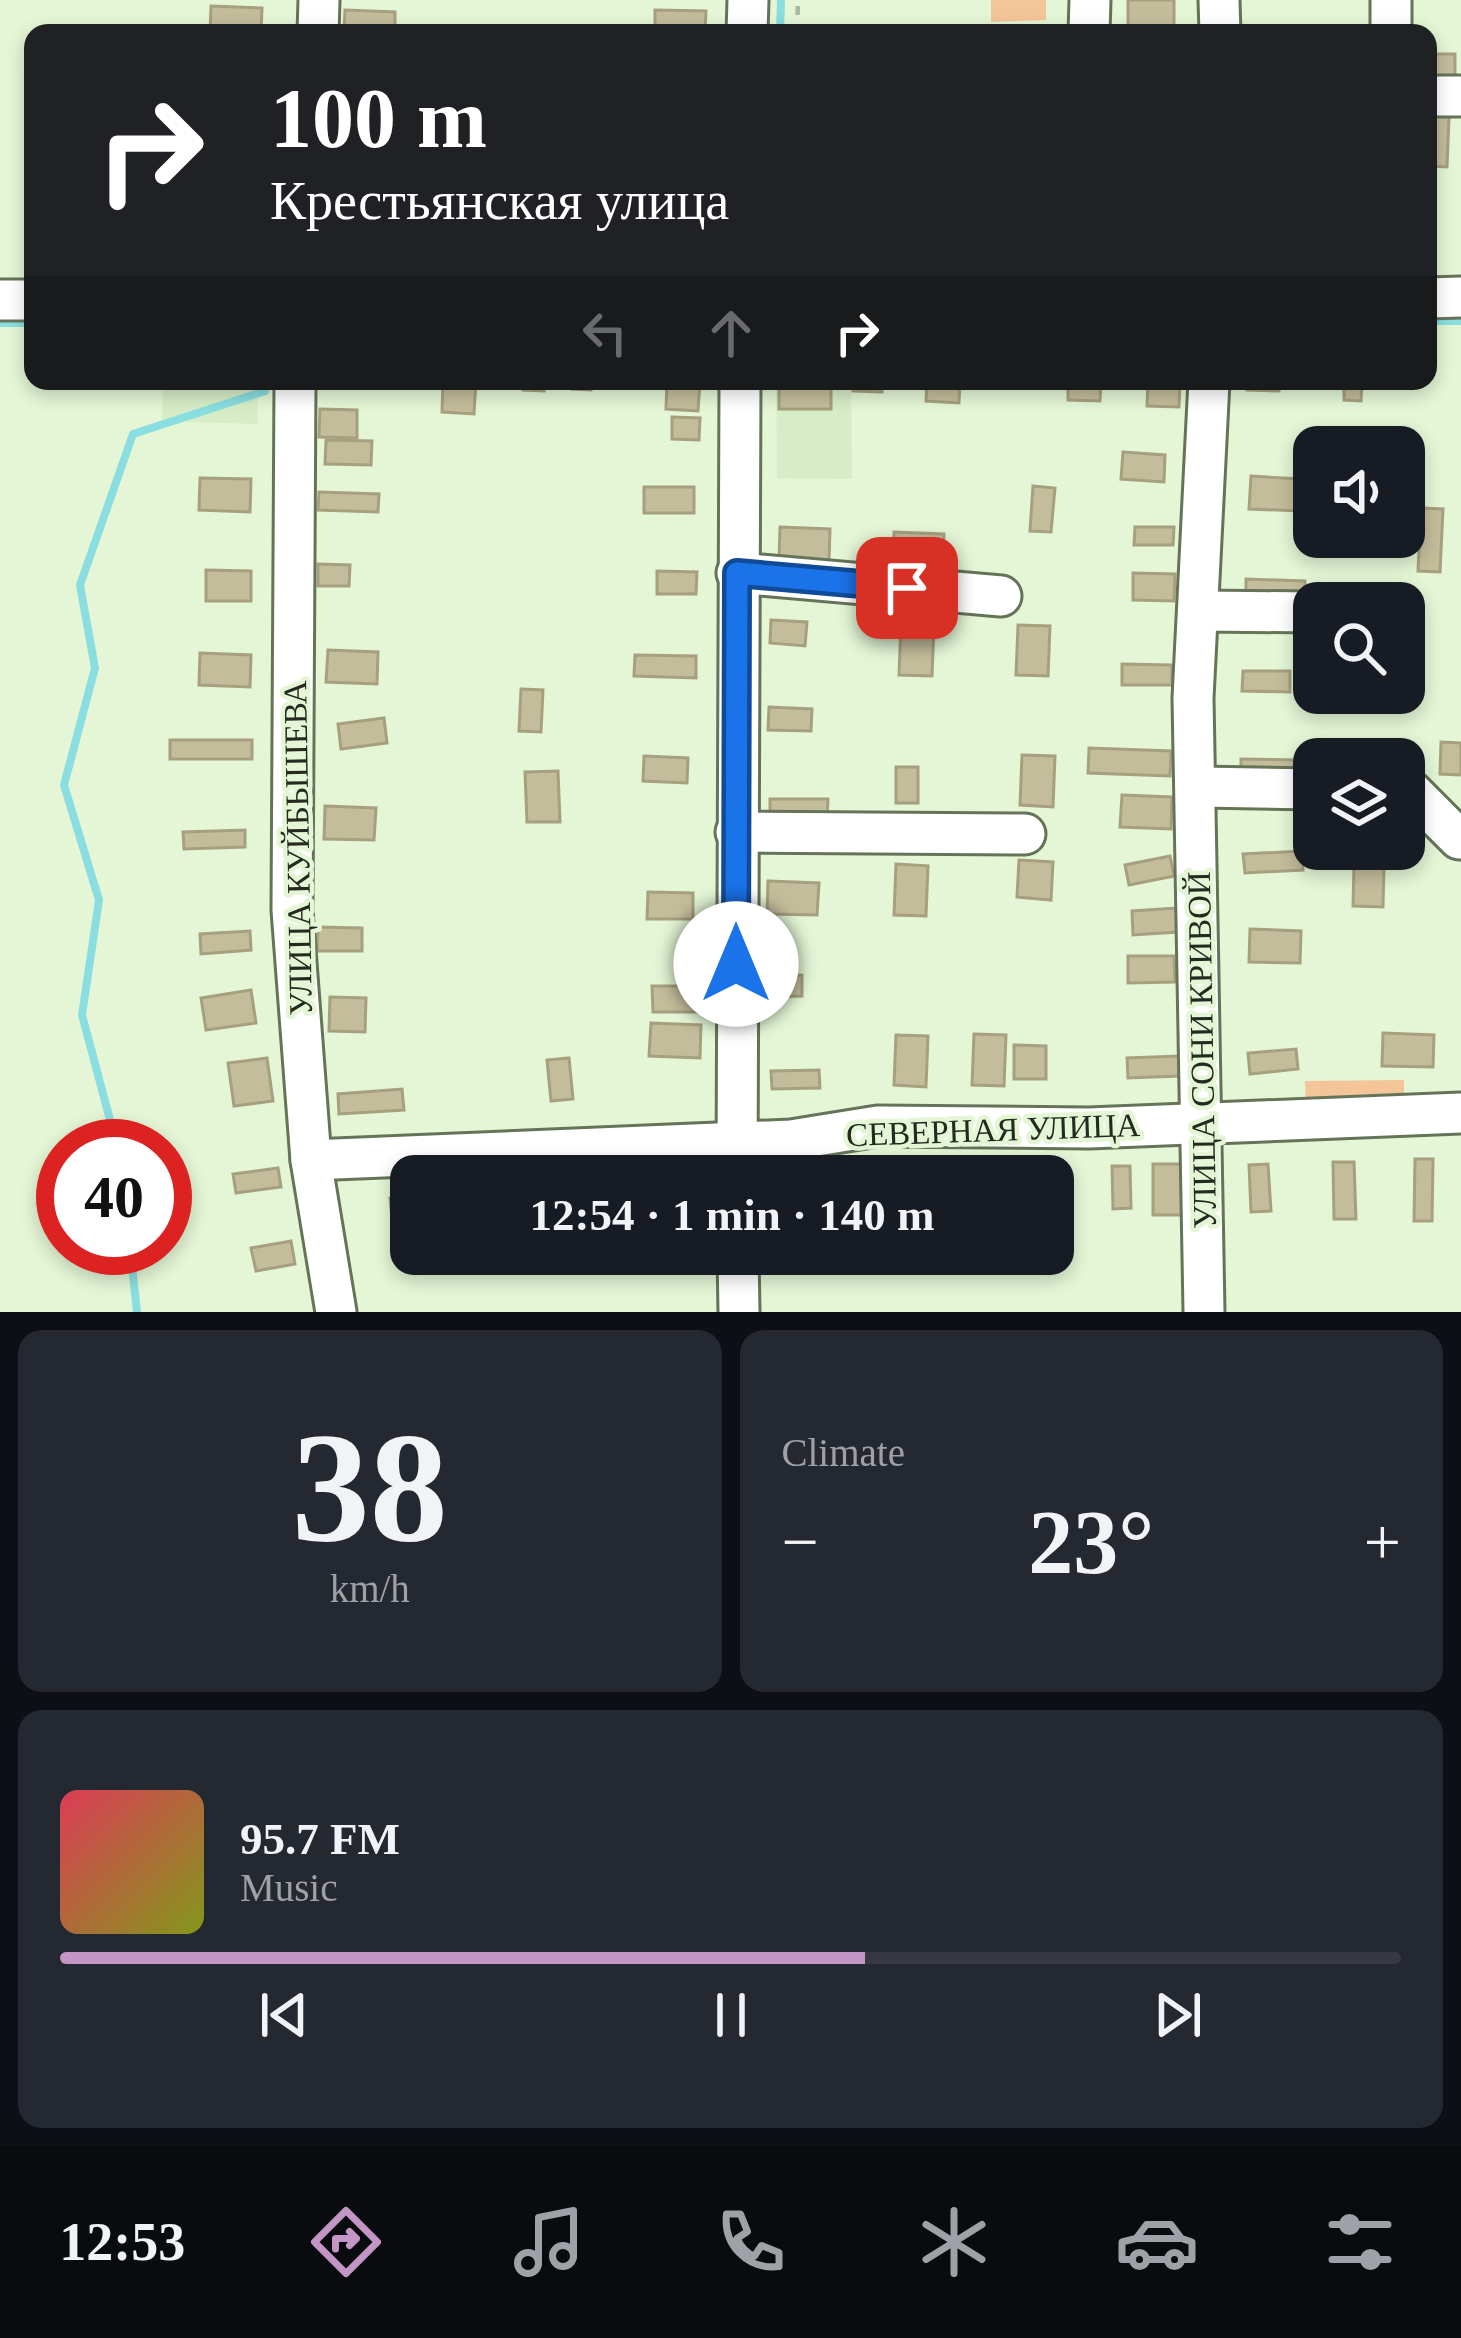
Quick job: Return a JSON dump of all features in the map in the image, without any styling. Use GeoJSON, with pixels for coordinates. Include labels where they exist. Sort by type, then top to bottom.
{"type":"FeatureCollection","features":[{"type":"Feature","properties":{"kind":"street","name":"УЛИЦА КУЙБЫШЕВА"},"geometry":{"type":"LineString","coordinates":[[295,390],[292,910],[314,1179],[336,1312]]}},
{"type":"Feature","properties":{"kind":"street"},"geometry":{"type":"LineString","coordinates":[[737,1155],[740,390]]}},
{"type":"Feature","properties":{"kind":"street","name":"УЛИЦА СОНИ КРИВОЙ"},"geometry":{"type":"LineString","coordinates":[[1204,1312],[1199,787],[1193,698],[1209,390]]}},
{"type":"Feature","properties":{"kind":"street"},"geometry":{"type":"LineString","coordinates":[[737,573],[1001,596]]}},
{"type":"Feature","properties":{"kind":"street"},"geometry":{"type":"LineString","coordinates":[[1200,611],[1293,612]]}},
{"type":"Feature","properties":{"kind":"street"},"geometry":{"type":"LineString","coordinates":[[1199,787],[1293,789]]}},
{"type":"Feature","properties":{"kind":"street"},"geometry":{"type":"LineString","coordinates":[[1425,809],[1459,838]]}},
{"type":"Feature","properties":{"kind":"street"},"geometry":{"type":"LineString","coordinates":[[736,832],[1025,834]]}},
{"type":"Feature","properties":{"kind":"street","name":"СЕВЕРНАЯ УЛИЦА"},"geometry":{"type":"LineString","coordinates":[[746,1155],[791,1140],[878,1126],[1200,1123],[1461,1113]]}},
{"type":"Feature","properties":{"kind":"street","name":"СЕВЕРНАЯ УЛИЦА"},"geometry":{"type":"LineString","coordinates":[[314,1179],[366,1157],[390,1157]]}},
{"type":"Feature","properties":{"kind":"street"},"geometry":{"type":"LineString","coordinates":[[738,1275],[739,1312]]}},
{"type":"Feature","properties":{"kind":"shaded area"},"geometry":{"type":"Polygon","coordinates":[[[991,0],[1046,0],[1046,20],[991,22],[991,0]]]}},
{"type":"Feature","properties":{"kind":"shaded area"},"geometry":{"type":"Polygon","coordinates":[[[164,390],[257,390],[258,424],[162,421],[164,390]]]}},
{"type":"Feature","properties":{"kind":"shaded area"},"geometry":{"type":"Polygon","coordinates":[[[776,390],[851,390],[852,479],[777,478],[776,390]]]}},
{"type":"Feature","properties":{"kind":"shaded area"},"geometry":{"type":"Polygon","coordinates":[[[1404,1080],[1404,1104],[1306,1105],[1305,1081],[1404,1080]]]}},
{"type":"Feature","properties":{"kind":"building"},"geometry":{"type":"Polygon","coordinates":[[[1128,0],[1174,0],[1174,24],[1128,24],[1128,0]]]}},
{"type":"Feature","properties":{"kind":"building"},"geometry":{"type":"Polygon","coordinates":[[[211,6],[262,8],[261,24],[210,24],[211,6]]]}},
{"type":"Feature","properties":{"kind":"building"},"geometry":{"type":"Polygon","coordinates":[[[345,10],[395,12],[395,24],[344,24],[345,10]]]}},
{"type":"Feature","properties":{"kind":"building"},"geometry":{"type":"Polygon","coordinates":[[[655,10],[706,11],[705,24],[655,24],[655,10]]]}},
{"type":"Feature","properties":{"kind":"building"},"geometry":{"type":"Polygon","coordinates":[[[1437,54],[1455,54],[1455,77],[1437,77],[1437,54]]]}},
{"type":"Feature","properties":{"kind":"building"},"geometry":{"type":"Polygon","coordinates":[[[1437,116],[1449,117],[1447,167],[1437,166],[1437,116]]]}},
{"type":"Feature","properties":{"kind":"building"},"geometry":{"type":"Polygon","coordinates":[[[443,390],[475,390],[474,414],[442,412],[443,390]]]}},
{"type":"Feature","properties":{"kind":"building"},"geometry":{"type":"Polygon","coordinates":[[[667,390],[699,390],[698,411],[666,409],[667,390]]]}},
{"type":"Feature","properties":{"kind":"building"},"geometry":{"type":"Polygon","coordinates":[[[779,390],[831,390],[831,409],[779,409],[779,390]]]}},
{"type":"Feature","properties":{"kind":"building"},"geometry":{"type":"Polygon","coordinates":[[[927,390],[960,390],[959,403],[926,401],[927,390]]]}},
{"type":"Feature","properties":{"kind":"building"},"geometry":{"type":"Polygon","coordinates":[[[1068,390],[1101,390],[1100,401],[1068,400],[1068,390]]]}},
{"type":"Feature","properties":{"kind":"building"},"geometry":{"type":"Polygon","coordinates":[[[1148,390],[1180,390],[1179,407],[1147,406],[1148,390]]]}},
{"type":"Feature","properties":{"kind":"building"},"geometry":{"type":"Polygon","coordinates":[[[1344,390],[1362,390],[1361,401],[1344,400],[1344,390]]]}},
{"type":"Feature","properties":{"kind":"building"},"geometry":{"type":"Polygon","coordinates":[[[320,409],[357,410],[357,438],[319,437],[320,409]]]}},
{"type":"Feature","properties":{"kind":"building"},"geometry":{"type":"Polygon","coordinates":[[[672,417],[700,418],[699,440],[672,439],[672,417]]]}},
{"type":"Feature","properties":{"kind":"building"},"geometry":{"type":"Polygon","coordinates":[[[326,440],[372,441],[371,465],[325,464],[326,440]]]}},
{"type":"Feature","properties":{"kind":"building"},"geometry":{"type":"Polygon","coordinates":[[[1123,452],[1165,455],[1164,482],[1121,479],[1123,452]]]}},
{"type":"Feature","properties":{"kind":"building"},"geometry":{"type":"Polygon","coordinates":[[[1251,476],[1293,479],[1293,511],[1249,509],[1251,476]]]}},
{"type":"Feature","properties":{"kind":"building"},"geometry":{"type":"Polygon","coordinates":[[[200,478],[251,479],[250,512],[199,510],[200,478]]]}},
{"type":"Feature","properties":{"kind":"building"},"geometry":{"type":"Polygon","coordinates":[[[1033,486],[1055,488],[1051,532],[1030,531],[1033,486]]]}},
{"type":"Feature","properties":{"kind":"building"},"geometry":{"type":"Polygon","coordinates":[[[644,487],[694,487],[694,513],[644,513],[644,487]]]}},
{"type":"Feature","properties":{"kind":"building"},"geometry":{"type":"Polygon","coordinates":[[[319,492],[379,494],[378,512],[318,510],[319,492]]]}},
{"type":"Feature","properties":{"kind":"building"},"geometry":{"type":"Polygon","coordinates":[[[1425,508],[1443,509],[1440,572],[1418,571],[1419,558],[1425,558],[1425,508]]]}},
{"type":"Feature","properties":{"kind":"building"},"geometry":{"type":"Polygon","coordinates":[[[780,527],[830,529],[829,561],[779,560],[780,527]]]}},
{"type":"Feature","properties":{"kind":"building"},"geometry":{"type":"Polygon","coordinates":[[[1135,527],[1174,527],[1173,545],[1134,545],[1135,527]]]}},
{"type":"Feature","properties":{"kind":"building"},"geometry":{"type":"Polygon","coordinates":[[[894,532],[944,534],[943,567],[893,565],[894,532]]]}},
{"type":"Feature","properties":{"kind":"building"},"geometry":{"type":"Polygon","coordinates":[[[318,564],[350,565],[349,586],[318,586],[318,564]]]}},
{"type":"Feature","properties":{"kind":"building"},"geometry":{"type":"Polygon","coordinates":[[[206,570],[251,571],[251,601],[206,601],[206,570]]]}},
{"type":"Feature","properties":{"kind":"building"},"geometry":{"type":"Polygon","coordinates":[[[657,571],[697,572],[696,594],[657,594],[657,571]]]}},
{"type":"Feature","properties":{"kind":"building"},"geometry":{"type":"Polygon","coordinates":[[[1133,573],[1175,574],[1174,601],[1133,600],[1133,573]]]}},
{"type":"Feature","properties":{"kind":"building"},"geometry":{"type":"Polygon","coordinates":[[[1246,579],[1305,581],[1293,582],[1293,599],[1246,598],[1246,579]]]}},
{"type":"Feature","properties":{"kind":"building"},"geometry":{"type":"Polygon","coordinates":[[[771,620],[807,622],[805,646],[770,643],[771,620]]]}},
{"type":"Feature","properties":{"kind":"building"},"geometry":{"type":"Polygon","coordinates":[[[901,624],[934,626],[932,676],[899,675],[901,624]]]}},
{"type":"Feature","properties":{"kind":"building"},"geometry":{"type":"Polygon","coordinates":[[[1018,625],[1050,626],[1048,676],[1016,675],[1018,625]]]}},
{"type":"Feature","properties":{"kind":"building"},"geometry":{"type":"Polygon","coordinates":[[[328,650],[378,652],[377,684],[326,682],[328,650]]]}},
{"type":"Feature","properties":{"kind":"building"},"geometry":{"type":"Polygon","coordinates":[[[200,653],[251,655],[250,687],[199,685],[200,653]]]}},
{"type":"Feature","properties":{"kind":"building"},"geometry":{"type":"Polygon","coordinates":[[[635,655],[696,656],[696,678],[634,676],[635,655]]]}},
{"type":"Feature","properties":{"kind":"building"},"geometry":{"type":"Polygon","coordinates":[[[1122,664],[1172,665],[1172,685],[1122,685],[1122,664]]]}},
{"type":"Feature","properties":{"kind":"building"},"geometry":{"type":"Polygon","coordinates":[[[1243,671],[1290,671],[1290,692],[1242,691],[1243,671]]]}},
{"type":"Feature","properties":{"kind":"building"},"geometry":{"type":"Polygon","coordinates":[[[521,689],[543,690],[541,732],[519,731],[521,689]]]}},
{"type":"Feature","properties":{"kind":"building"},"geometry":{"type":"Polygon","coordinates":[[[769,707],[812,709],[811,731],[768,730],[769,707]]]}},
{"type":"Feature","properties":{"kind":"building"},"geometry":{"type":"Polygon","coordinates":[[[384,718],[387,743],[341,749],[338,724],[384,718]]]}},
{"type":"Feature","properties":{"kind":"building"},"geometry":{"type":"Polygon","coordinates":[[[170,740],[252,740],[252,759],[170,759],[170,740]]]}},
{"type":"Feature","properties":{"kind":"building"},"geometry":{"type":"Polygon","coordinates":[[[1441,742],[1461,743],[1461,775],[1440,774],[1441,742]]]}},
{"type":"Feature","properties":{"kind":"building"},"geometry":{"type":"Polygon","coordinates":[[[1089,748],[1171,751],[1170,776],[1088,773],[1089,748]]]}},
{"type":"Feature","properties":{"kind":"building"},"geometry":{"type":"Polygon","coordinates":[[[1022,755],[1055,756],[1053,807],[1020,805],[1022,755]]]}},
{"type":"Feature","properties":{"kind":"building"},"geometry":{"type":"Polygon","coordinates":[[[644,756],[688,758],[687,783],[643,781],[644,756]]]}},
{"type":"Feature","properties":{"kind":"building"},"geometry":{"type":"Polygon","coordinates":[[[1241,759],[1293,760],[1293,778],[1241,778],[1241,759]]]}},
{"type":"Feature","properties":{"kind":"building"},"geometry":{"type":"Polygon","coordinates":[[[896,767],[918,767],[918,803],[896,803],[896,767]]]}},
{"type":"Feature","properties":{"kind":"building"},"geometry":{"type":"Polygon","coordinates":[[[558,771],[560,822],[527,822],[525,772],[558,771]]]}},
{"type":"Feature","properties":{"kind":"building"},"geometry":{"type":"Polygon","coordinates":[[[1122,795],[1172,797],[1171,829],[1120,827],[1122,795]]]}},
{"type":"Feature","properties":{"kind":"building"},"geometry":{"type":"Polygon","coordinates":[[[770,799],[828,799],[827,819],[770,819],[770,799]]]}},
{"type":"Feature","properties":{"kind":"building"},"geometry":{"type":"Polygon","coordinates":[[[325,806],[376,808],[374,840],[324,839],[325,806]]]}},
{"type":"Feature","properties":{"kind":"building"},"geometry":{"type":"Polygon","coordinates":[[[245,830],[245,847],[184,849],[183,832],[245,830]]]}},
{"type":"Feature","properties":{"kind":"building"},"geometry":{"type":"Polygon","coordinates":[[[1293,851],[1293,870],[1303,870],[1245,873],[1243,854],[1293,851]]]}},
{"type":"Feature","properties":{"kind":"building"},"geometry":{"type":"Polygon","coordinates":[[[1170,856],[1174,876],[1129,885],[1125,865],[1170,856]]]}},
{"type":"Feature","properties":{"kind":"building"},"geometry":{"type":"Polygon","coordinates":[[[1019,860],[1053,862],[1051,900],[1017,897],[1019,860]]]}},
{"type":"Feature","properties":{"kind":"building"},"geometry":{"type":"Polygon","coordinates":[[[896,864],[928,866],[926,916],[894,915],[896,864]]]}},
{"type":"Feature","properties":{"kind":"building"},"geometry":{"type":"Polygon","coordinates":[[[1354,870],[1384,870],[1383,907],[1353,906],[1354,870]]]}},
{"type":"Feature","properties":{"kind":"building"},"geometry":{"type":"Polygon","coordinates":[[[768,881],[819,883],[817,915],[767,914],[768,881]]]}},
{"type":"Feature","properties":{"kind":"building"},"geometry":{"type":"Polygon","coordinates":[[[648,892],[693,893],[693,919],[647,919],[648,892]]]}},
{"type":"Feature","properties":{"kind":"building"},"geometry":{"type":"Polygon","coordinates":[[[1176,908],[1178,932],[1133,935],[1132,911],[1176,908]]]}},
{"type":"Feature","properties":{"kind":"building"},"geometry":{"type":"Polygon","coordinates":[[[318,927],[362,928],[362,951],[317,951],[318,927]]]}},
{"type":"Feature","properties":{"kind":"building"},"geometry":{"type":"Polygon","coordinates":[[[1250,929],[1301,931],[1300,963],[1249,962],[1250,929]]]}},
{"type":"Feature","properties":{"kind":"building"},"geometry":{"type":"Polygon","coordinates":[[[250,931],[251,950],[201,954],[200,934],[250,931]]]}},
{"type":"Feature","properties":{"kind":"building"},"geometry":{"type":"Polygon","coordinates":[[[1128,956],[1174,956],[1175,982],[1128,983],[1128,956]]]}},
{"type":"Feature","properties":{"kind":"building"},"geometry":{"type":"Polygon","coordinates":[[[802,975],[802,996],[767,997],[766,977],[802,975]]]}},
{"type":"Feature","properties":{"kind":"building"},"geometry":{"type":"Polygon","coordinates":[[[652,986],[696,986],[697,1012],[653,1012],[652,986]]]}},
{"type":"Feature","properties":{"kind":"building"},"geometry":{"type":"Polygon","coordinates":[[[251,990],[256,1023],[206,1030],[201,998],[251,990]]]}},
{"type":"Feature","properties":{"kind":"building"},"geometry":{"type":"Polygon","coordinates":[[[330,997],[366,998],[365,1032],[329,1031],[330,997]]]}},
{"type":"Feature","properties":{"kind":"building"},"geometry":{"type":"Polygon","coordinates":[[[651,1023],[701,1025],[700,1058],[649,1056],[651,1023]]]}},
{"type":"Feature","properties":{"kind":"building"},"geometry":{"type":"Polygon","coordinates":[[[1383,1033],[1434,1035],[1433,1067],[1382,1066],[1383,1033]]]}},
{"type":"Feature","properties":{"kind":"building"},"geometry":{"type":"Polygon","coordinates":[[[974,1034],[1006,1035],[1004,1086],[972,1085],[974,1034]]]}},
{"type":"Feature","properties":{"kind":"building"},"geometry":{"type":"Polygon","coordinates":[[[896,1035],[928,1036],[926,1087],[894,1085],[896,1035]]]}},
{"type":"Feature","properties":{"kind":"building"},"geometry":{"type":"Polygon","coordinates":[[[1014,1045],[1046,1046],[1046,1079],[1014,1079],[1014,1045]]]}},
{"type":"Feature","properties":{"kind":"building"},"geometry":{"type":"Polygon","coordinates":[[[1296,1049],[1298,1069],[1250,1074],[1248,1053],[1296,1049]]]}},
{"type":"Feature","properties":{"kind":"building"},"geometry":{"type":"Polygon","coordinates":[[[1179,1056],[1180,1076],[1128,1078],[1127,1058],[1179,1056]]]}},
{"type":"Feature","properties":{"kind":"building"},"geometry":{"type":"Polygon","coordinates":[[[267,1058],[273,1101],[234,1106],[228,1063],[267,1058]]]}},
{"type":"Feature","properties":{"kind":"building"},"geometry":{"type":"Polygon","coordinates":[[[569,1058],[573,1099],[551,1101],[547,1060],[569,1058]]]}},
{"type":"Feature","properties":{"kind":"building"},"geometry":{"type":"Polygon","coordinates":[[[819,1070],[820,1088],[772,1089],[771,1071],[819,1070]]]}},
{"type":"Feature","properties":{"kind":"building"},"geometry":{"type":"Polygon","coordinates":[[[402,1089],[404,1110],[339,1114],[338,1094],[402,1089]]]}},
{"type":"Feature","properties":{"kind":"building"},"geometry":{"type":"Polygon","coordinates":[[[1415,1159],[1433,1159],[1432,1221],[1414,1221],[1415,1159]]]}},
{"type":"Feature","properties":{"kind":"building"},"geometry":{"type":"Polygon","coordinates":[[[1333,1162],[1354,1162],[1356,1219],[1334,1219],[1333,1162]]]}},
{"type":"Feature","properties":{"kind":"building"},"geometry":{"type":"Polygon","coordinates":[[[1153,1164],[1186,1164],[1185,1215],[1153,1215],[1153,1164]]]}},
{"type":"Feature","properties":{"kind":"building"},"geometry":{"type":"Polygon","coordinates":[[[1268,1164],[1271,1211],[1251,1212],[1249,1165],[1268,1164]]]}},
{"type":"Feature","properties":{"kind":"building"},"geometry":{"type":"Polygon","coordinates":[[[1112,1166],[1130,1166],[1131,1208],[1113,1209],[1112,1166]]]}},
{"type":"Feature","properties":{"kind":"building"},"geometry":{"type":"Polygon","coordinates":[[[278,1168],[281,1187],[236,1193],[233,1174],[278,1168]]]}},
{"type":"Feature","properties":{"kind":"building"},"geometry":{"type":"Polygon","coordinates":[[[291,1241],[295,1264],[256,1271],[251,1248],[291,1241]]]}},
{"type":"Feature","properties":{"kind":"waterway"},"geometry":{"type":"LineString","coordinates":[[780,24],[781,0]]}},
{"type":"Feature","properties":{"kind":"waterway"},"geometry":{"type":"LineString","coordinates":[[1437,321],[1461,321]]}},
{"type":"Feature","properties":{"kind":"waterway"},"geometry":{"type":"LineString","coordinates":[[0,323],[24,323]]}},
{"type":"Feature","properties":{"kind":"waterway"},"geometry":{"type":"LineString","coordinates":[[110,1119],[82,1015],[99,900],[64,785],[95,668],[80,585],[133,434],[265,391]]}},
{"type":"Feature","properties":{"kind":"waterway"},"geometry":{"type":"LineString","coordinates":[[133,1275],[137,1312]]}},
{"type":"Feature","properties":{"kind":"route"},"geometry":{"type":"LineString","coordinates":[[736,964],[737,573],[907,588]]}}]}
